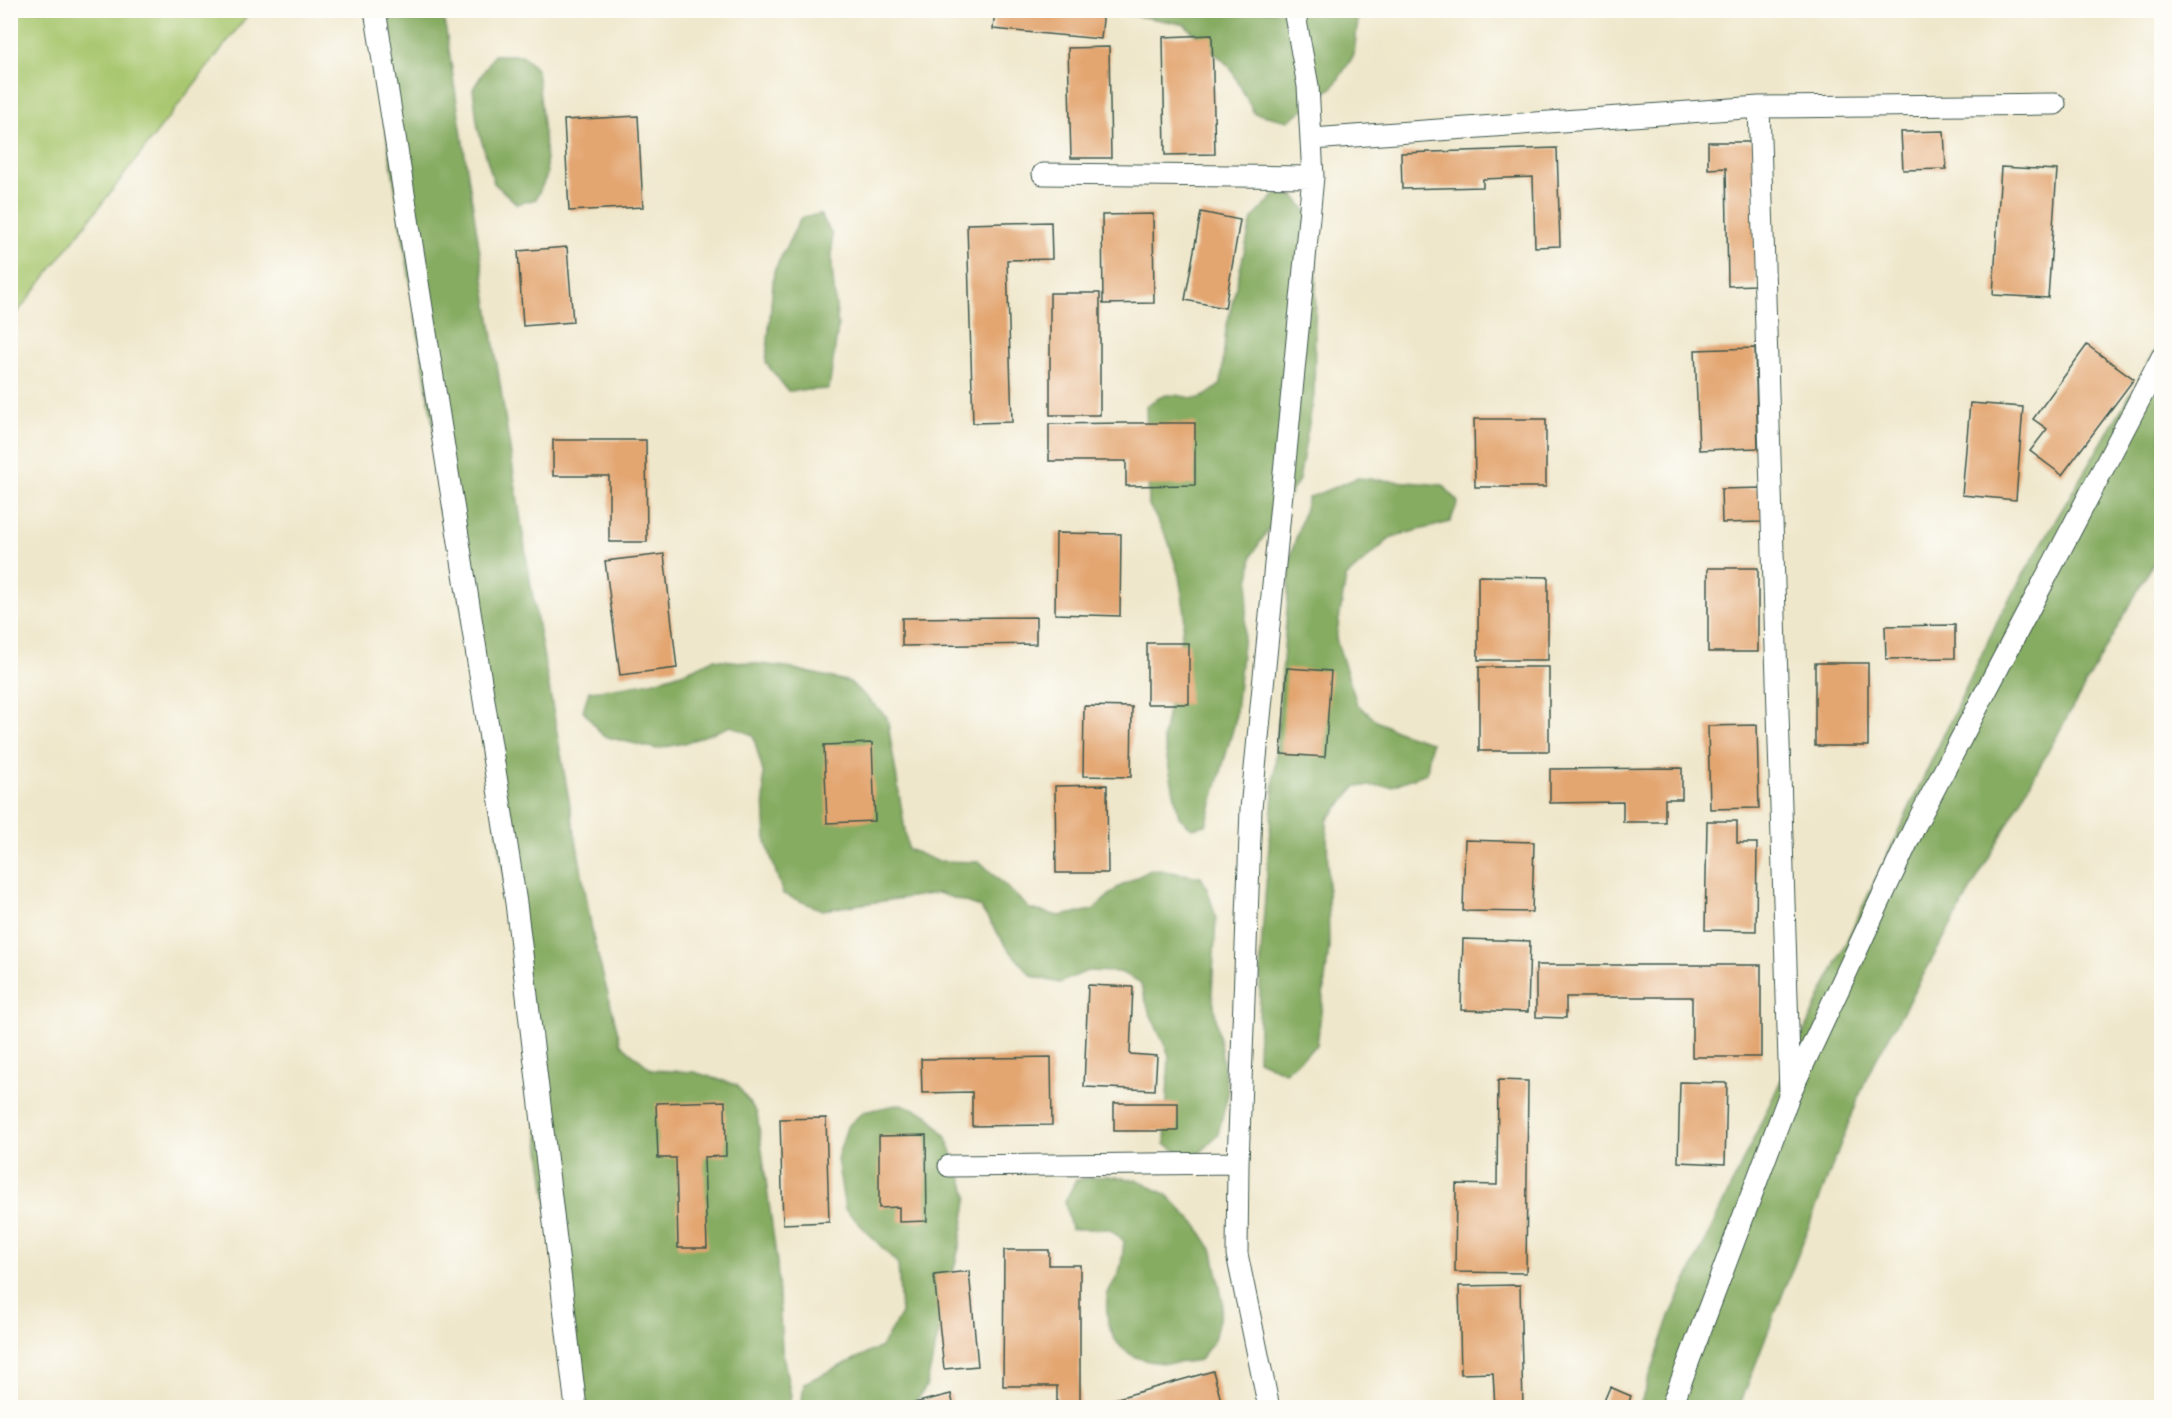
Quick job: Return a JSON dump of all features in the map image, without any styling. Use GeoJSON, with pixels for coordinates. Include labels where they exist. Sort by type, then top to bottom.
{"type":"FeatureCollection","features":[{"type":"Feature","properties":{"kind":"lane"},"geometry":{"type":"LineString","coordinates":[[375,10],[516,903],[576,1407]]}},
{"type":"Feature","properties":{"kind":"lane"},"geometry":{"type":"LineString","coordinates":[[1269,1407],[1237,1254],[1238,1163],[1251,809],[1313,177],[1308,86],[1294,10]]}},
{"type":"Feature","properties":{"kind":"lane"},"geometry":{"type":"LineString","coordinates":[[1312,139],[1759,107],[2055,104]]}},
{"type":"Feature","properties":{"kind":"lane"},"geometry":{"type":"LineString","coordinates":[[1759,107],[1790,1093]]}},
{"type":"Feature","properties":{"kind":"lane"},"geometry":{"type":"LineString","coordinates":[[1043,174],[1313,177]]}},
{"type":"Feature","properties":{"kind":"lane"},"geometry":{"type":"LineString","coordinates":[[1671,1407],[1790,1093],[1916,824],[2162,357]]}},
{"type":"Feature","properties":{"kind":"lane"},"geometry":{"type":"LineString","coordinates":[[949,1166],[1238,1163]]}},
{"type":"Feature","properties":{"kind":"green space"},"geometry":{"type":"Polygon","coordinates":[[[10,11],[251,11],[11,321],[10,11]]]}},
{"type":"Feature","properties":{"kind":"green space"},"geometry":{"type":"Polygon","coordinates":[[[367,11],[443,11],[530,580],[594,941],[621,1044],[652,1070],[694,1072],[737,1085],[757,1113],[777,1263],[782,1349],[791,1397],[787,1407],[573,1407],[509,905],[367,11]]]}},
{"type":"Feature","properties":{"kind":"green space"},"geometry":{"type":"Polygon","coordinates":[[[1077,11],[1359,11],[1354,55],[1334,86],[1288,121],[1254,113],[1230,67],[1184,24],[1120,13],[1077,11]]]}},
{"type":"Feature","properties":{"kind":"green space"},"geometry":{"type":"Polygon","coordinates":[[[494,55],[522,55],[537,70],[547,175],[536,199],[517,204],[494,183],[478,129],[473,89],[494,55]]]}},
{"type":"Feature","properties":{"kind":"green space"},"geometry":{"type":"Polygon","coordinates":[[[1278,192],[1295,197],[1317,224],[1314,395],[1299,480],[1252,555],[1235,722],[1206,825],[1192,828],[1179,817],[1163,738],[1185,614],[1179,576],[1168,540],[1149,505],[1146,406],[1165,395],[1200,398],[1221,384],[1226,329],[1252,219],[1278,192]]]}},
{"type":"Feature","properties":{"kind":"green space"},"geometry":{"type":"Polygon","coordinates":[[[820,214],[832,234],[832,269],[838,327],[829,389],[788,391],[766,363],[774,271],[801,218],[820,214]]]}},
{"type":"Feature","properties":{"kind":"green space"},"geometry":{"type":"Polygon","coordinates":[[[2161,342],[2161,549],[1867,1076],[1739,1407],[1639,1408],[1670,1316],[2002,611],[2161,342]]]}},
{"type":"Feature","properties":{"kind":"green space"},"geometry":{"type":"Polygon","coordinates":[[[1357,478],[1443,485],[1458,502],[1450,522],[1392,537],[1346,577],[1336,639],[1357,704],[1378,722],[1402,733],[1431,742],[1427,773],[1392,786],[1356,786],[1327,820],[1329,948],[1317,1045],[1285,1072],[1258,1060],[1261,951],[1291,555],[1308,498],[1357,478]]]}},
{"type":"Feature","properties":{"kind":"green space"},"geometry":{"type":"Polygon","coordinates":[[[713,659],[785,667],[850,682],[887,717],[908,849],[937,861],[980,862],[1030,909],[1059,916],[1093,910],[1117,888],[1152,869],[1201,877],[1207,888],[1216,918],[1212,993],[1228,1094],[1218,1134],[1200,1153],[1183,1154],[1165,1144],[1169,1055],[1149,1011],[1140,982],[1120,972],[1087,971],[1059,983],[1032,976],[1009,950],[980,907],[938,893],[822,910],[783,894],[766,842],[763,772],[753,735],[731,726],[688,742],[657,749],[603,736],[583,710],[589,691],[668,677],[683,673],[713,659]]]}},
{"type":"Feature","properties":{"kind":"green space"},"geometry":{"type":"Polygon","coordinates":[[[901,1104],[927,1114],[946,1137],[968,1196],[960,1243],[926,1387],[912,1407],[801,1408],[804,1383],[881,1347],[901,1314],[898,1264],[845,1209],[837,1159],[847,1127],[863,1112],[901,1104]]]}},
{"type":"Feature","properties":{"kind":"green space"},"geometry":{"type":"Polygon","coordinates":[[[1106,1176],[1137,1180],[1167,1195],[1197,1226],[1213,1251],[1223,1303],[1214,1340],[1200,1360],[1164,1363],[1147,1361],[1133,1356],[1121,1347],[1112,1335],[1107,1297],[1119,1272],[1124,1241],[1109,1229],[1071,1229],[1065,1202],[1076,1180],[1106,1176]]]}},
{"type":"Feature","properties":{"kind":"building"},"geometry":{"type":"Polygon","coordinates":[[[995,10],[1104,10],[1101,39],[993,29],[995,10]]]}},
{"type":"Feature","properties":{"kind":"building"},"geometry":{"type":"Polygon","coordinates":[[[1212,35],[1215,154],[1165,155],[1163,37],[1212,35]]]}},
{"type":"Feature","properties":{"kind":"building"},"geometry":{"type":"Polygon","coordinates":[[[1109,47],[1111,158],[1071,158],[1068,48],[1109,47]]]}},
{"type":"Feature","properties":{"kind":"building"},"geometry":{"type":"Polygon","coordinates":[[[638,116],[643,207],[569,211],[564,120],[638,116]]]}},
{"type":"Feature","properties":{"kind":"building"},"geometry":{"type":"Polygon","coordinates":[[[1944,131],[1946,169],[1903,170],[1901,132],[1944,131]]]}},
{"type":"Feature","properties":{"kind":"building"},"geometry":{"type":"Polygon","coordinates":[[[1708,142],[1753,142],[1756,285],[1728,286],[1726,168],[1708,169],[1708,142]]]}},
{"type":"Feature","properties":{"kind":"building"},"geometry":{"type":"Polygon","coordinates":[[[1557,148],[1560,246],[1535,247],[1533,177],[1483,179],[1483,187],[1402,189],[1401,153],[1557,148]]]}},
{"type":"Feature","properties":{"kind":"building"},"geometry":{"type":"Polygon","coordinates":[[[2001,167],[2057,170],[2048,298],[1993,295],[2001,167]]]}},
{"type":"Feature","properties":{"kind":"building"},"geometry":{"type":"Polygon","coordinates":[[[1201,212],[1240,220],[1225,308],[1185,300],[1201,212]]]}},
{"type":"Feature","properties":{"kind":"building"},"geometry":{"type":"Polygon","coordinates":[[[1153,214],[1154,303],[1103,304],[1102,215],[1153,214]]]}},
{"type":"Feature","properties":{"kind":"building"},"geometry":{"type":"Polygon","coordinates":[[[1051,222],[1052,259],[1007,260],[1012,422],[973,423],[967,224],[1051,222]]]}},
{"type":"Feature","properties":{"kind":"building"},"geometry":{"type":"Polygon","coordinates":[[[567,247],[573,322],[523,326],[518,251],[567,247]]]}},
{"type":"Feature","properties":{"kind":"building"},"geometry":{"type":"Polygon","coordinates":[[[1050,293],[1100,293],[1100,415],[1050,415],[1050,293]]]}},
{"type":"Feature","properties":{"kind":"building"},"geometry":{"type":"Polygon","coordinates":[[[2087,345],[2134,379],[2062,475],[2030,451],[2047,429],[2033,419],[2087,345]]]}},
{"type":"Feature","properties":{"kind":"building"},"geometry":{"type":"Polygon","coordinates":[[[1755,348],[1758,448],[1699,450],[1695,350],[1755,348]]]}},
{"type":"Feature","properties":{"kind":"building"},"geometry":{"type":"Polygon","coordinates":[[[1970,403],[2023,407],[2016,500],[1962,495],[1970,403]]]}},
{"type":"Feature","properties":{"kind":"building"},"geometry":{"type":"Polygon","coordinates":[[[1474,419],[1546,419],[1546,487],[1475,487],[1474,419]]]}},
{"type":"Feature","properties":{"kind":"building"},"geometry":{"type":"Polygon","coordinates":[[[1195,423],[1195,485],[1126,486],[1126,461],[1049,461],[1049,424],[1195,423]]]}},
{"type":"Feature","properties":{"kind":"building"},"geometry":{"type":"Polygon","coordinates":[[[553,440],[646,440],[647,542],[609,542],[609,476],[553,476],[553,440]]]}},
{"type":"Feature","properties":{"kind":"building"},"geometry":{"type":"Polygon","coordinates":[[[1762,488],[1763,522],[1722,523],[1721,489],[1762,488]]]}},
{"type":"Feature","properties":{"kind":"building"},"geometry":{"type":"Polygon","coordinates":[[[1056,533],[1121,534],[1120,616],[1055,614],[1056,533]]]}},
{"type":"Feature","properties":{"kind":"building"},"geometry":{"type":"Polygon","coordinates":[[[664,554],[677,668],[620,675],[605,561],[664,554]]]}},
{"type":"Feature","properties":{"kind":"building"},"geometry":{"type":"Polygon","coordinates":[[[1708,568],[1758,568],[1758,652],[1708,652],[1708,568]]]}},
{"type":"Feature","properties":{"kind":"building"},"geometry":{"type":"Polygon","coordinates":[[[1478,576],[1548,577],[1548,660],[1478,660],[1478,576]]]}},
{"type":"Feature","properties":{"kind":"building"},"geometry":{"type":"Polygon","coordinates":[[[1036,617],[1036,644],[902,646],[902,618],[1036,617]]]}},
{"type":"Feature","properties":{"kind":"building"},"geometry":{"type":"Polygon","coordinates":[[[1955,625],[1955,658],[1886,659],[1885,626],[1955,625]]]}},
{"type":"Feature","properties":{"kind":"building"},"geometry":{"type":"Polygon","coordinates":[[[1147,643],[1189,643],[1189,704],[1147,704],[1147,643]]]}},
{"type":"Feature","properties":{"kind":"building"},"geometry":{"type":"Polygon","coordinates":[[[1815,663],[1868,663],[1868,746],[1815,746],[1815,663]]]}},
{"type":"Feature","properties":{"kind":"building"},"geometry":{"type":"Polygon","coordinates":[[[1479,667],[1549,667],[1549,751],[1479,751],[1479,667]]]}},
{"type":"Feature","properties":{"kind":"building"},"geometry":{"type":"Polygon","coordinates":[[[1287,668],[1331,671],[1325,757],[1281,754],[1287,668]]]}},
{"type":"Feature","properties":{"kind":"building"},"geometry":{"type":"Polygon","coordinates":[[[1084,706],[1132,707],[1131,777],[1083,776],[1084,706]]]}},
{"type":"Feature","properties":{"kind":"building"},"geometry":{"type":"Polygon","coordinates":[[[1757,725],[1759,808],[1710,809],[1708,726],[1757,725]]]}},
{"type":"Feature","properties":{"kind":"building"},"geometry":{"type":"Polygon","coordinates":[[[872,743],[875,821],[827,823],[824,745],[872,743]]]}},
{"type":"Feature","properties":{"kind":"building"},"geometry":{"type":"Polygon","coordinates":[[[1682,768],[1682,799],[1665,799],[1665,822],[1623,822],[1623,802],[1550,803],[1550,769],[1682,768]]]}},
{"type":"Feature","properties":{"kind":"building"},"geometry":{"type":"Polygon","coordinates":[[[1107,785],[1108,873],[1056,873],[1055,786],[1107,785]]]}},
{"type":"Feature","properties":{"kind":"building"},"geometry":{"type":"Polygon","coordinates":[[[1707,821],[1737,821],[1737,843],[1757,843],[1756,931],[1705,930],[1707,821]]]}},
{"type":"Feature","properties":{"kind":"building"},"geometry":{"type":"Polygon","coordinates":[[[1465,840],[1534,842],[1532,912],[1463,911],[1465,840]]]}},
{"type":"Feature","properties":{"kind":"building"},"geometry":{"type":"Polygon","coordinates":[[[1463,939],[1530,941],[1528,1012],[1461,1010],[1463,939]]]}},
{"type":"Feature","properties":{"kind":"building"},"geometry":{"type":"Polygon","coordinates":[[[1536,965],[1761,965],[1761,1057],[1692,1057],[1692,997],[1566,997],[1566,1018],[1536,1017],[1536,965]]]}},
{"type":"Feature","properties":{"kind":"building"},"geometry":{"type":"Polygon","coordinates":[[[1088,985],[1133,987],[1130,1054],[1157,1056],[1155,1090],[1084,1087],[1088,985]]]}},
{"type":"Feature","properties":{"kind":"building"},"geometry":{"type":"Polygon","coordinates":[[[1051,1057],[1052,1125],[972,1126],[972,1092],[922,1093],[921,1059],[1051,1057]]]}},
{"type":"Feature","properties":{"kind":"building"},"geometry":{"type":"Polygon","coordinates":[[[1498,1080],[1528,1081],[1526,1273],[1455,1272],[1456,1184],[1497,1185],[1498,1080]]]}},
{"type":"Feature","properties":{"kind":"building"},"geometry":{"type":"Polygon","coordinates":[[[1680,1082],[1727,1083],[1725,1164],[1678,1162],[1680,1082]]]}},
{"type":"Feature","properties":{"kind":"building"},"geometry":{"type":"Polygon","coordinates":[[[725,1101],[726,1156],[704,1157],[707,1248],[678,1248],[676,1158],[658,1158],[656,1103],[725,1101]]]}},
{"type":"Feature","properties":{"kind":"building"},"geometry":{"type":"Polygon","coordinates":[[[1114,1103],[1178,1103],[1178,1131],[1114,1131],[1114,1103]]]}},
{"type":"Feature","properties":{"kind":"building"},"geometry":{"type":"Polygon","coordinates":[[[826,1118],[829,1222],[783,1224],[780,1119],[826,1118]]]}},
{"type":"Feature","properties":{"kind":"building"},"geometry":{"type":"Polygon","coordinates":[[[926,1135],[927,1221],[899,1222],[899,1207],[879,1208],[879,1136],[926,1135]]]}},
{"type":"Feature","properties":{"kind":"building"},"geometry":{"type":"Polygon","coordinates":[[[1004,1250],[1049,1250],[1049,1265],[1080,1265],[1080,1404],[1057,1404],[1057,1386],[1003,1386],[1004,1250]]]}},
{"type":"Feature","properties":{"kind":"building"},"geometry":{"type":"Polygon","coordinates":[[[969,1271],[978,1366],[944,1369],[934,1275],[969,1271]]]}},
{"type":"Feature","properties":{"kind":"building"},"geometry":{"type":"Polygon","coordinates":[[[1520,1285],[1523,1408],[1495,1408],[1493,1373],[1461,1374],[1459,1286],[1520,1285]]]}},
{"type":"Feature","properties":{"kind":"building"},"geometry":{"type":"Polygon","coordinates":[[[1213,1371],[1223,1408],[1109,1408],[1107,1401],[1213,1371]]]}},
{"type":"Feature","properties":{"kind":"building"},"geometry":{"type":"Polygon","coordinates":[[[1610,1387],[1631,1396],[1627,1408],[1601,1408],[1610,1387]]]}},
{"type":"Feature","properties":{"kind":"building"},"geometry":{"type":"Polygon","coordinates":[[[951,1394],[954,1408],[915,1408],[914,1403],[951,1394]]]}}]}
